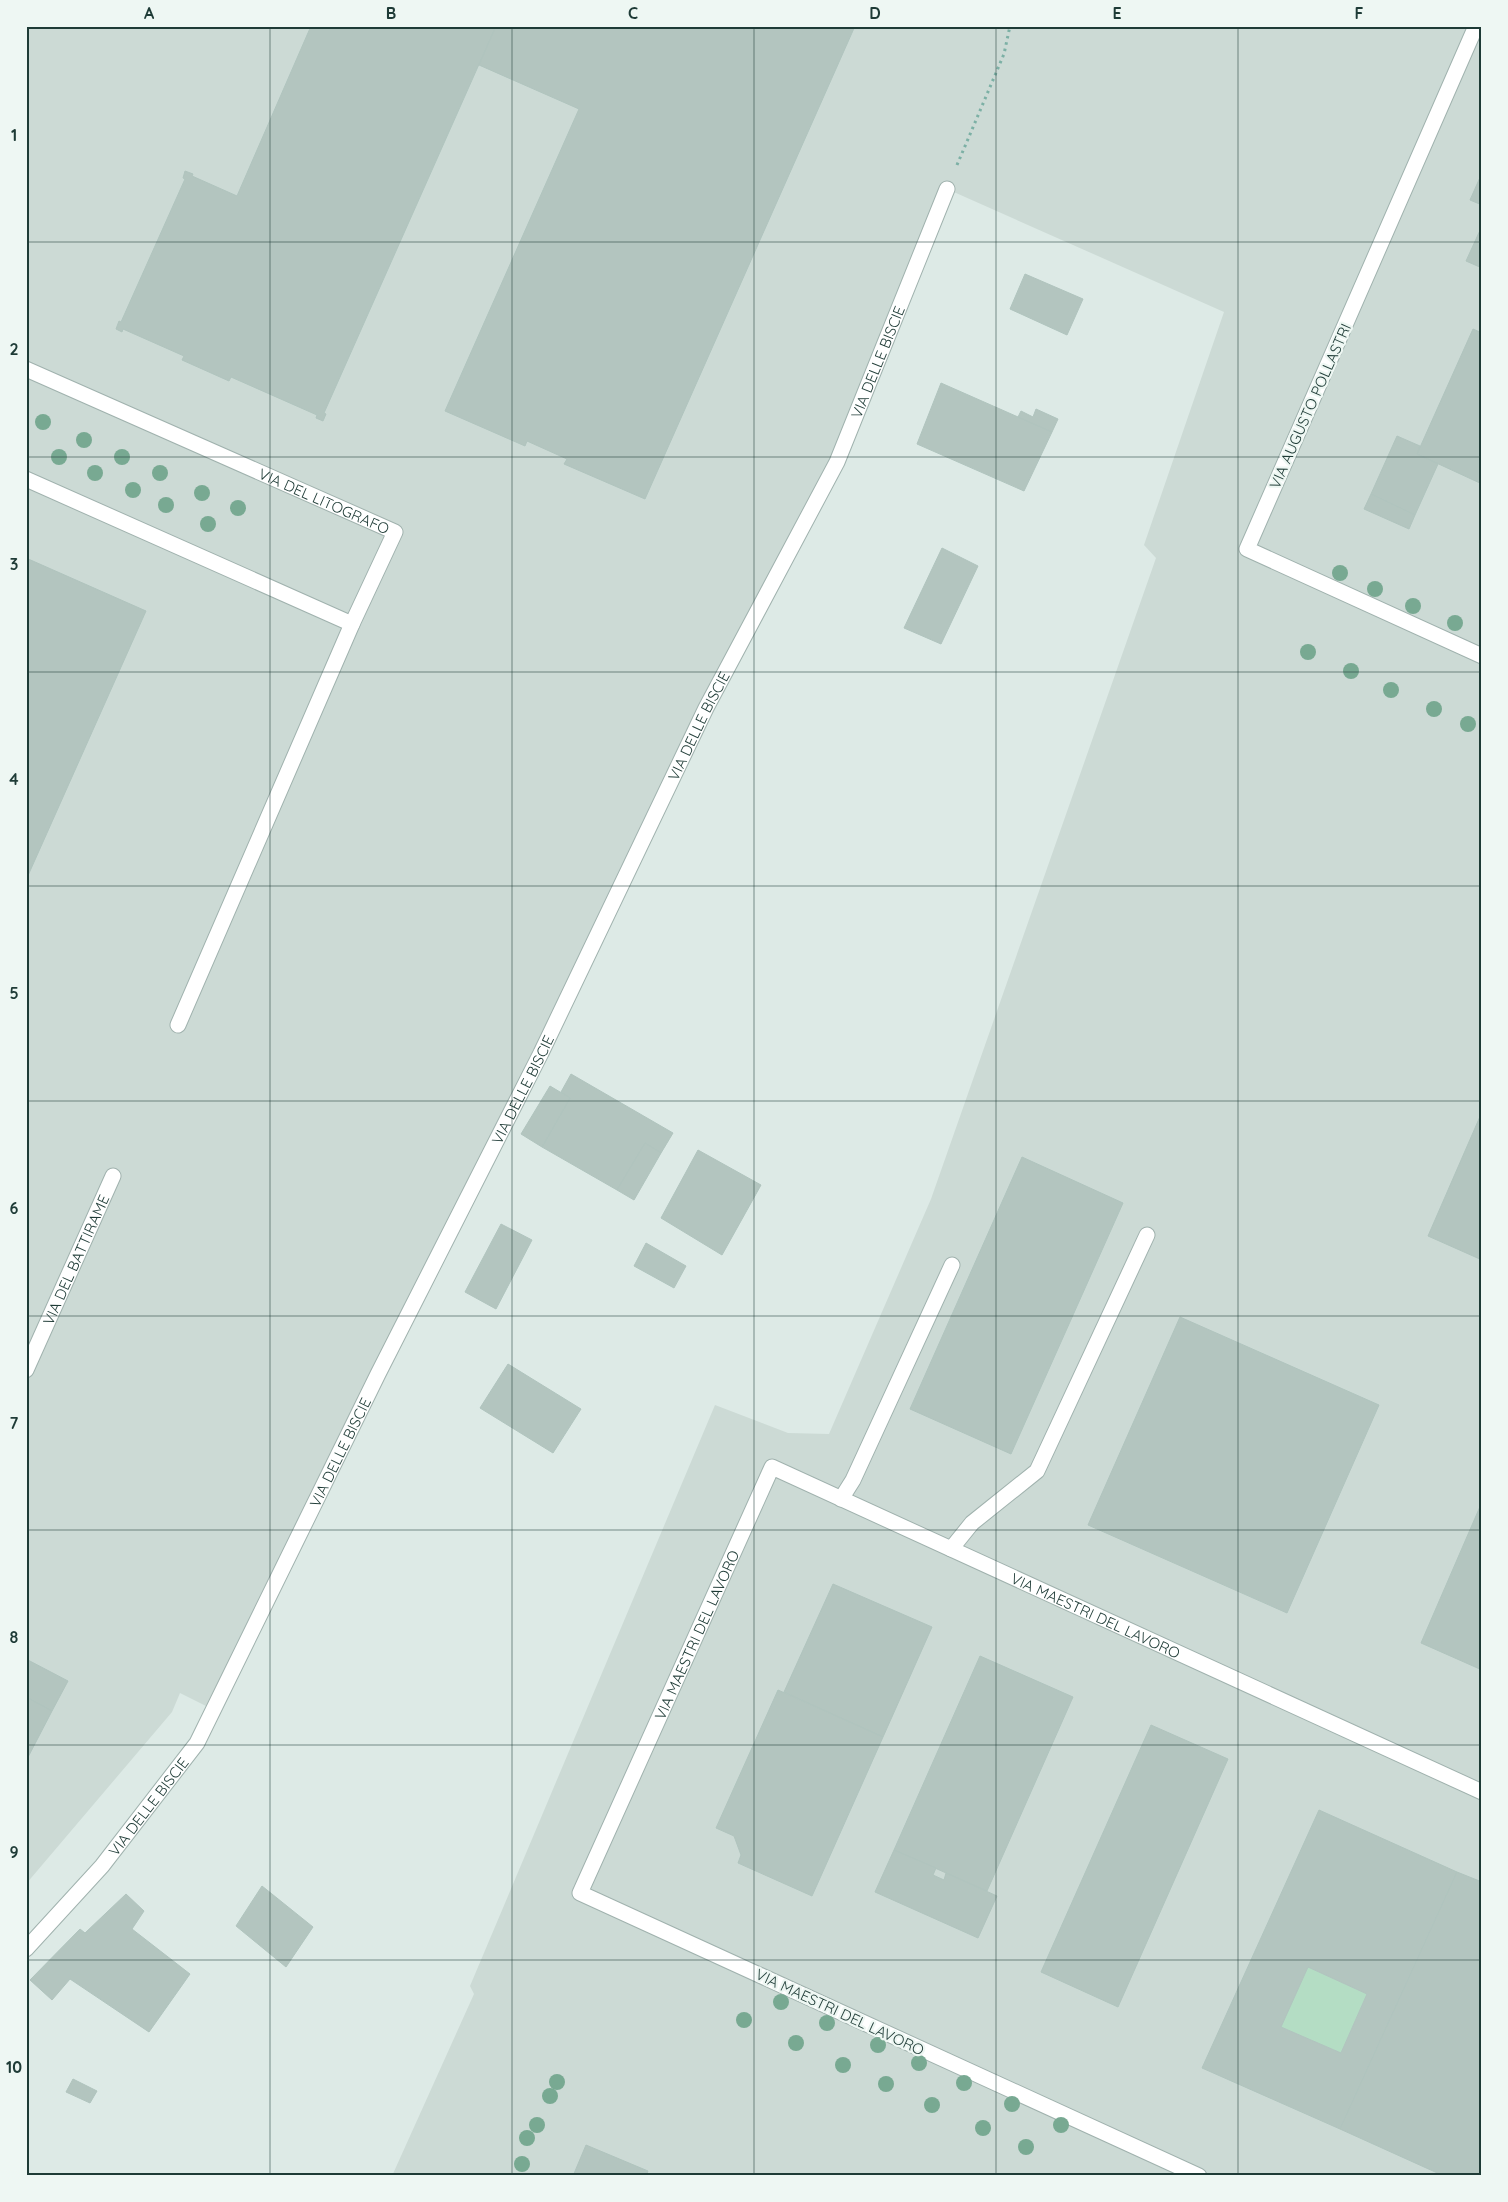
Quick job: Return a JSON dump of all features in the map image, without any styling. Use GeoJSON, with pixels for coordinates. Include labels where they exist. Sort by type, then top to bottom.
{"type":"FeatureCollection","features":[{"type":"Feature","properties":{"kind":"street","name":"VIA AUGUSTO POLLASTRI"},"geometry":{"type":"LineString","coordinates":[[1476,26],[1247,549],[1482,656]]}},
{"type":"Feature","properties":{"kind":"street","name":"VIA DELLE BISCIE"},"geometry":{"type":"LineString","coordinates":[[26,1949],[102,1866],[197,1743],[378,1374],[541,1053],[706,708],[837,462],[947,189]]}},
{"type":"Feature","properties":{"kind":"street","name":"VIA DEL LITOGRAFO"},"geometry":{"type":"LineString","coordinates":[[26,369],[395,532],[352,624]]}},
{"type":"Feature","properties":{"kind":"street"},"geometry":{"type":"LineString","coordinates":[[26,479],[352,624],[178,1024]]}},
{"type":"Feature","properties":{"kind":"street","name":"VIA DEL BATTIRAME"},"geometry":{"type":"LineString","coordinates":[[26,1370],[113,1176]]}},
{"type":"Feature","properties":{"kind":"street"},"geometry":{"type":"LineString","coordinates":[[951,1549],[972,1523],[1037,1471],[1147,1235]]}},
{"type":"Feature","properties":{"kind":"street"},"geometry":{"type":"LineString","coordinates":[[841,1499],[853,1480],[952,1265]]}},
{"type":"Feature","properties":{"kind":"street","name":"VIA MAESTRI DEL LAVORO"},"geometry":{"type":"LineString","coordinates":[[1199,2176],[580,1893],[772,1467],[1482,1792]]}},
{"type":"Feature","properties":{"kind":"path"},"geometry":{"type":"LineString","coordinates":[[947,189],[1004,54],[1010,26]]}},
{"type":"Feature","properties":{"kind":"shaded area"},"geometry":{"type":"Polygon","coordinates":[[[26,26],[1482,26],[1482,2176],[392,2176],[474,1994],[470,1986],[715,1405],[788,1433],[829,1434],[931,1199],[1156,558],[1144,545],[1224,312],[947,189],[877,375],[706,708],[378,1374],[206,1706],[180,1693],[172,1712],[26,1884],[26,26]]]}},
{"type":"Feature","properties":{"kind":"green space"},"geometry":{"type":"Polygon","coordinates":[[[1308,1967],[1367,1994],[1341,2053],[1281,2027],[1308,1967]]]}},
{"type":"Feature","properties":{"kind":"building"},"geometry":{"type":"Polygon","coordinates":[[[311,26],[496,26],[324,413],[326,414],[323,421],[316,418],[317,415],[231,377],[229,381],[182,360],[184,356],[123,329],[122,332],[116,329],[119,321],[121,322],[185,179],[183,178],[185,171],[237,196],[311,26]]]}},
{"type":"Feature","properties":{"kind":"building"},"geometry":{"type":"Polygon","coordinates":[[[496,26],[855,26],[645,499],[564,464],[567,459],[527,441],[525,446],[445,411],[579,109],[479,65],[496,26]]]}},
{"type":"Feature","properties":{"kind":"building"},"geometry":{"type":"Polygon","coordinates":[[[1482,173],[1482,205],[1470,200],[1482,173]]]}},
{"type":"Feature","properties":{"kind":"building"},"geometry":{"type":"Polygon","coordinates":[[[1482,226],[1482,268],[1466,261],[1482,226]]]}},
{"type":"Feature","properties":{"kind":"building"},"geometry":{"type":"Polygon","coordinates":[[[1025,274],[1083,299],[1067,335],[1010,309],[1025,274]]]}},
{"type":"Feature","properties":{"kind":"building"},"geometry":{"type":"Polygon","coordinates":[[[1473,329],[1482,333],[1482,484],[1417,454],[1473,329]]]}},
{"type":"Feature","properties":{"kind":"building"},"geometry":{"type":"Polygon","coordinates":[[[941,383],[1052,432],[1024,491],[917,444],[941,383]]]}},
{"type":"Feature","properties":{"kind":"building"},"geometry":{"type":"Polygon","coordinates":[[[1036,409],[1058,419],[1052,432],[1018,417],[1021,411],[1033,417],[1036,409]]]}},
{"type":"Feature","properties":{"kind":"building"},"geometry":{"type":"Polygon","coordinates":[[[1397,436],[1420,446],[1417,454],[1438,464],[1415,515],[1371,494],[1397,436]]]}},
{"type":"Feature","properties":{"kind":"building"},"geometry":{"type":"Polygon","coordinates":[[[1371,494],[1415,515],[1409,529],[1364,509],[1371,494]]]}},
{"type":"Feature","properties":{"kind":"building"},"geometry":{"type":"Polygon","coordinates":[[[942,548],[978,566],[941,644],[904,628],[942,548]]]}},
{"type":"Feature","properties":{"kind":"building"},"geometry":{"type":"Polygon","coordinates":[[[26,558],[146,611],[26,880],[26,558]]]}},
{"type":"Feature","properties":{"kind":"building"},"geometry":{"type":"Polygon","coordinates":[[[571,1074],[673,1133],[661,1153],[645,1143],[617,1190],[542,1147],[570,1098],[561,1092],[571,1074]]]}},
{"type":"Feature","properties":{"kind":"building"},"geometry":{"type":"Polygon","coordinates":[[[550,1086],[570,1098],[542,1147],[521,1134],[550,1086]]]}},
{"type":"Feature","properties":{"kind":"building"},"geometry":{"type":"Polygon","coordinates":[[[1482,1112],[1482,1260],[1428,1236],[1482,1112]]]}},
{"type":"Feature","properties":{"kind":"building"},"geometry":{"type":"Polygon","coordinates":[[[645,1143],[661,1153],[634,1200],[617,1190],[645,1143]]]}},
{"type":"Feature","properties":{"kind":"building"},"geometry":{"type":"Polygon","coordinates":[[[698,1150],[761,1185],[722,1255],[661,1218],[698,1150]]]}},
{"type":"Feature","properties":{"kind":"building"},"geometry":{"type":"Polygon","coordinates":[[[1022,1157],[1123,1203],[1011,1454],[910,1409],[1022,1157]]]}},
{"type":"Feature","properties":{"kind":"building"},"geometry":{"type":"Polygon","coordinates":[[[501,1224],[532,1240],[496,1309],[465,1292],[501,1224]]]}},
{"type":"Feature","properties":{"kind":"building"},"geometry":{"type":"Polygon","coordinates":[[[646,1243],[686,1266],[674,1288],[634,1266],[646,1243]]]}},
{"type":"Feature","properties":{"kind":"building"},"geometry":{"type":"Polygon","coordinates":[[[1180,1317],[1379,1405],[1287,1613],[1088,1525],[1180,1317]]]}},
{"type":"Feature","properties":{"kind":"building"},"geometry":{"type":"Polygon","coordinates":[[[508,1364],[581,1409],[553,1453],[480,1408],[508,1364]]]}},
{"type":"Feature","properties":{"kind":"building"},"geometry":{"type":"Polygon","coordinates":[[[1482,1502],[1482,1670],[1421,1643],[1482,1502]]]}},
{"type":"Feature","properties":{"kind":"building"},"geometry":{"type":"Polygon","coordinates":[[[833,1584],[932,1627],[883,1737],[784,1692],[833,1584]]]}},
{"type":"Feature","properties":{"kind":"building"},"geometry":{"type":"Polygon","coordinates":[[[980,1656],[1073,1697],[987,1891],[894,1850],[980,1656]]]}},
{"type":"Feature","properties":{"kind":"building"},"geometry":{"type":"Polygon","coordinates":[[[26,1659],[68,1681],[52,1711],[26,1697],[26,1659]]]}},
{"type":"Feature","properties":{"kind":"building"},"geometry":{"type":"Polygon","coordinates":[[[778,1690],[883,1737],[812,1896],[738,1863],[741,1855],[734,1836],[716,1828],[778,1690]]]}},
{"type":"Feature","properties":{"kind":"building"},"geometry":{"type":"Polygon","coordinates":[[[26,1697],[52,1711],[26,1761],[26,1697]]]}},
{"type":"Feature","properties":{"kind":"building"},"geometry":{"type":"Polygon","coordinates":[[[1151,1725],[1228,1759],[1118,2007],[1041,1972],[1151,1725]]]}},
{"type":"Feature","properties":{"kind":"building"},"geometry":{"type":"Polygon","coordinates":[[[1319,1810],[1457,1872],[1340,2129],[1202,2068],[1319,1810]],[[1308,1967],[1281,2027],[1341,2053],[1367,1994],[1308,1967]]]}},
{"type":"Feature","properties":{"kind":"building"},"geometry":{"type":"Polygon","coordinates":[[[894,1850],[936,1868],[933,1875],[944,1880],[946,1873],[997,1896],[978,1938],[875,1892],[894,1850]]]}},
{"type":"Feature","properties":{"kind":"building"},"geometry":{"type":"Polygon","coordinates":[[[1457,1872],[1482,1882],[1482,2176],[1444,2176],[1340,2129],[1457,1872]]]}},
{"type":"Feature","properties":{"kind":"building"},"geometry":{"type":"Polygon","coordinates":[[[262,1886],[313,1927],[286,1967],[236,1926],[262,1886]]]}},
{"type":"Feature","properties":{"kind":"building"},"geometry":{"type":"Polygon","coordinates":[[[126,1894],[144,1911],[132,1929],[190,1974],[149,2032],[70,1979],[52,2000],[30,1980],[80,1929],[85,1933],[126,1894]]]}},
{"type":"Feature","properties":{"kind":"building"},"geometry":{"type":"Polygon","coordinates":[[[73,2079],[97,2091],[90,2103],[66,2092],[73,2079]]]}},
{"type":"Feature","properties":{"kind":"building"},"geometry":{"type":"Polygon","coordinates":[[[586,2145],[648,2171],[646,2176],[573,2176],[586,2145]]]}}]}
